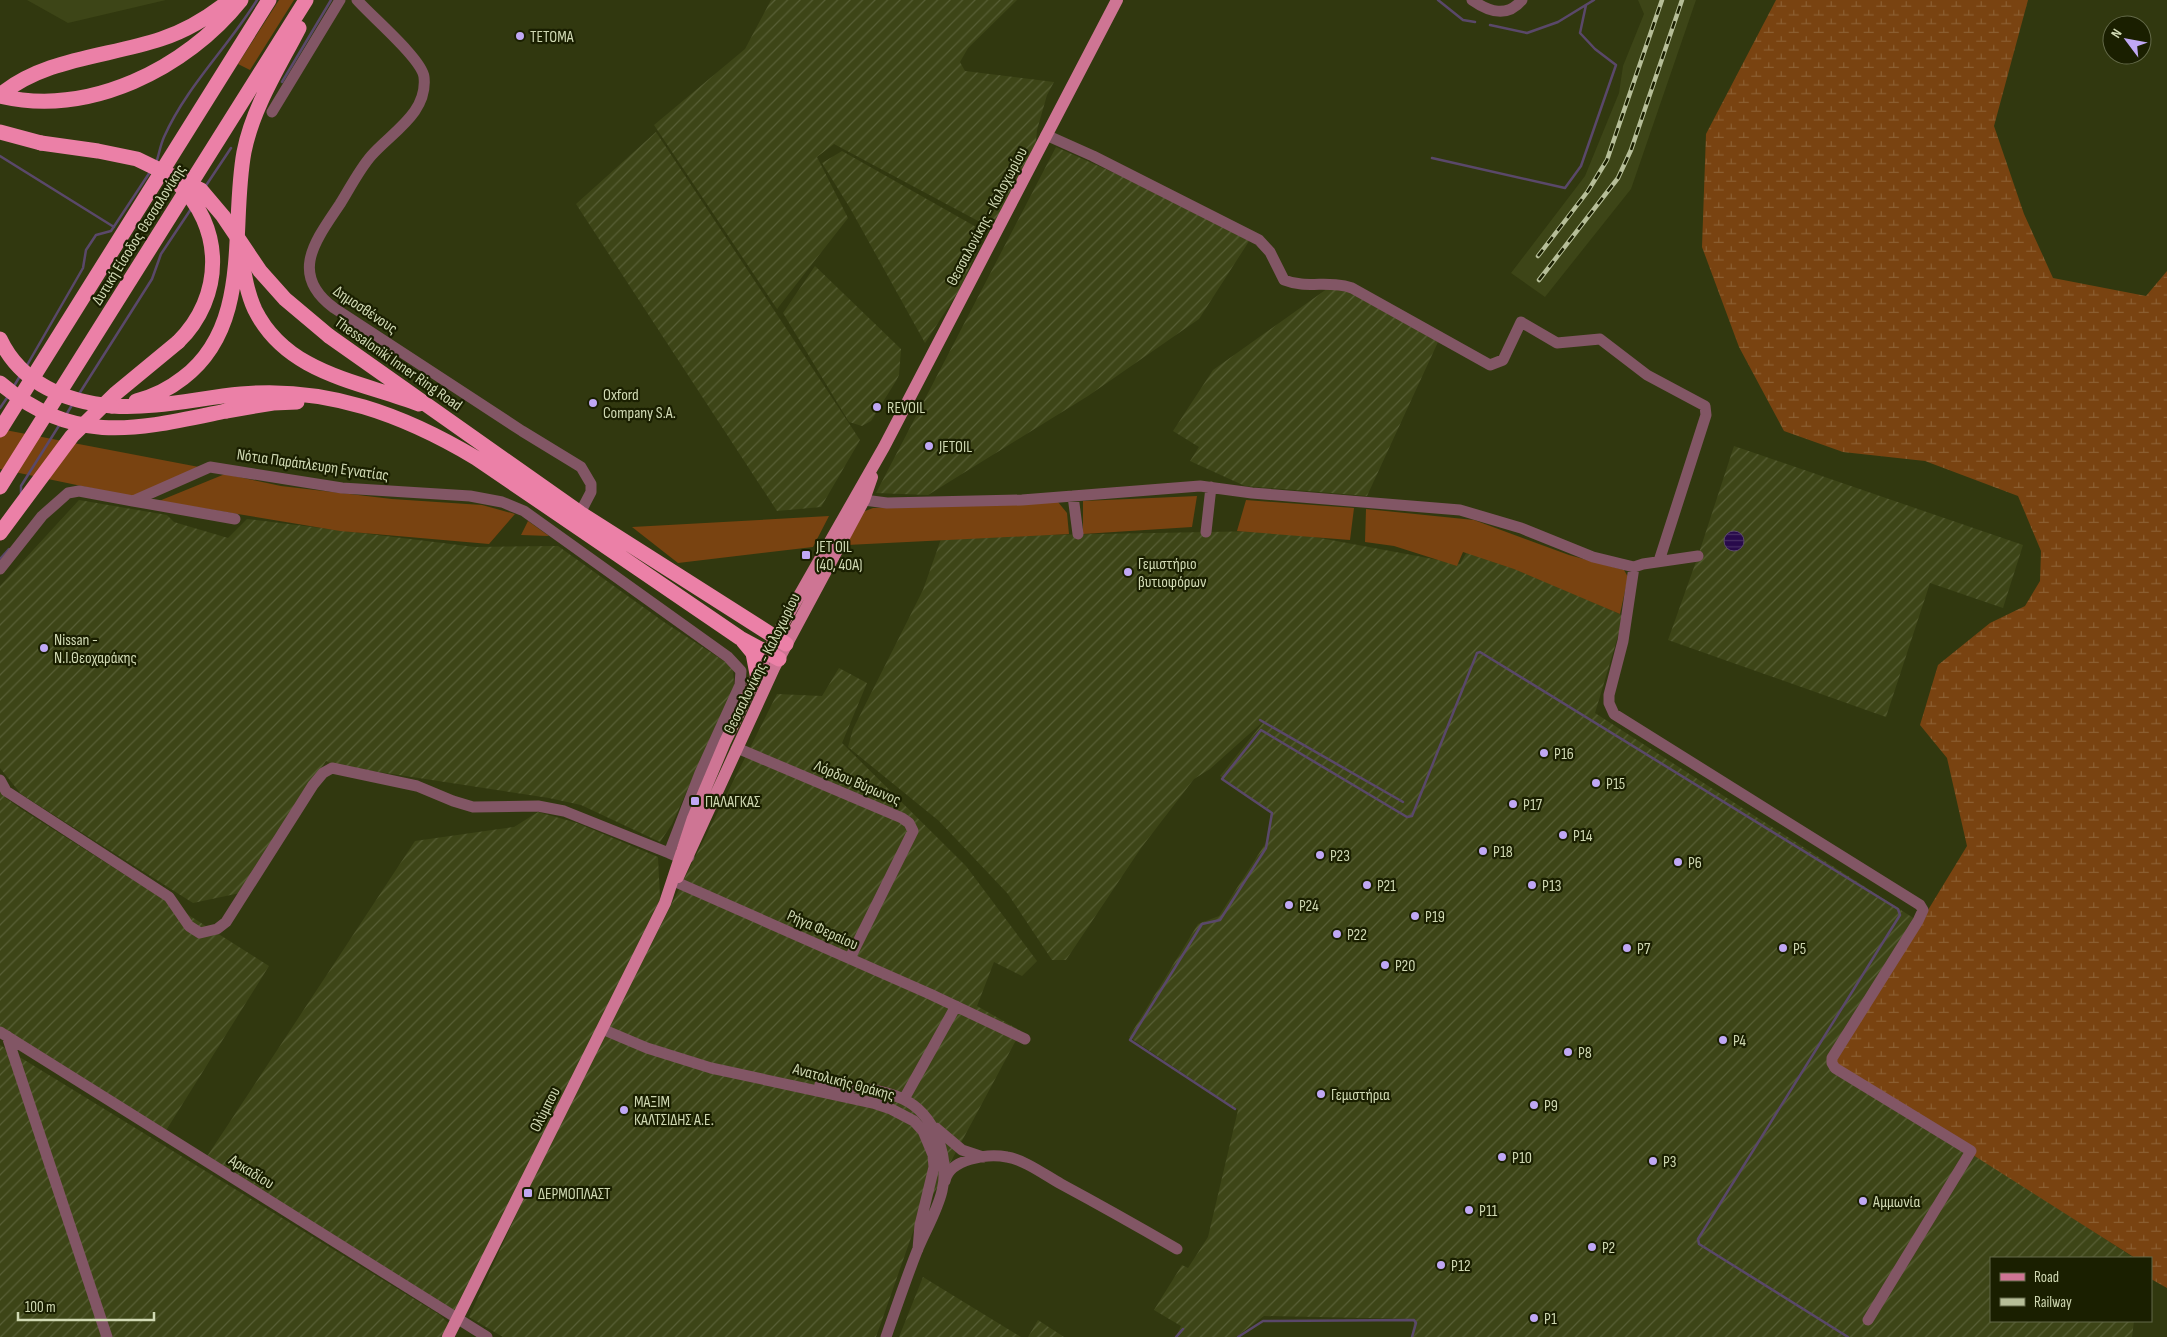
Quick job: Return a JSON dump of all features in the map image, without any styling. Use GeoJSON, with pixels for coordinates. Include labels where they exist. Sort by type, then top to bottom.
{"type":"FeatureCollection","features":[{"type":"Feature","properties":{"kind":"highway"},"geometry":{"type":"LineString","coordinates":[[0,96],[37,71],[170,36],[204,19],[230,0]]}},
{"type":"Feature","properties":{"kind":"highway"},"geometry":{"type":"LineString","coordinates":[[0,96],[48,101],[93,94],[129,83],[157,71],[179,56],[212,31],[241,0]]}},
{"type":"Feature","properties":{"kind":"highway","name":"Δυτική Είσοδος Θεσσαλονίκης"},"geometry":{"type":"LineString","coordinates":[[0,430],[269,0]]}},
{"type":"Feature","properties":{"kind":"highway","name":"Δυτική Είσοδος Θεσσαλονίκης"},"geometry":{"type":"LineString","coordinates":[[0,487],[306,0]]}},
{"type":"Feature","properties":{"kind":"highway"},"geometry":{"type":"LineString","coordinates":[[112,406],[148,397],[173,386],[194,370],[216,342],[225,320],[238,242],[242,174],[250,126],[266,90],[313,0]]}},
{"type":"Feature","properties":{"kind":"highway","name":"Thessaloniki Inner Ring Road"},"geometry":{"type":"LineString","coordinates":[[5,133],[41,143],[121,155],[153,166],[201,190],[223,216],[266,278],[285,299],[329,336],[580,513],[781,641]]}},
{"type":"Feature","properties":{"kind":"highway"},"geometry":{"type":"LineString","coordinates":[[0,533],[72,436],[98,410],[178,342],[196,322],[206,300],[213,276],[214,250],[208,226],[196,205],[167,174]]}},
{"type":"Feature","properties":{"kind":"highway"},"geometry":{"type":"LineString","coordinates":[[238,242],[246,281],[255,309],[264,325],[288,352],[324,373],[402,398],[449,419]]}},
{"type":"Feature","properties":{"kind":"highway"},"geometry":{"type":"LineString","coordinates":[[0,339],[16,363],[43,386],[81,402],[133,407],[241,394],[297,393],[373,409],[436,434],[476,458],[740,638],[773,656]]}},
{"type":"Feature","properties":{"kind":"highway"},"geometry":{"type":"LineString","coordinates":[[0,383],[37,409],[68,421],[104,428],[138,429],[273,403],[338,401]]}},
{"type":"Feature","properties":{"kind":"highway"},"geometry":{"type":"LineString","coordinates":[[740,638],[753,653],[757,674]]}},
{"type":"Feature","properties":{"kind":"main road","name":"Θεσσαλονίκης - Καλοχωρίου"},"geometry":{"type":"LineString","coordinates":[[679,856],[737,748],[773,656],[826,547],[884,446],[1117,0]]}},
{"type":"Feature","properties":{"kind":"main road","name":"Θεσσαλονίκης - Καλοχωρίου"},"geometry":{"type":"LineString","coordinates":[[781,641],[842,541],[861,505],[884,446]]}},
{"type":"Feature","properties":{"kind":"main road","name":"Θεσσαλονίκης - Καλοχωρίου"},"geometry":{"type":"LineString","coordinates":[[668,894],[676,882],[679,856],[725,742],[757,674],[773,656]]}},
{"type":"Feature","properties":{"kind":"main road"},"geometry":{"type":"LineString","coordinates":[[668,894],[679,856]]}},
{"type":"Feature","properties":{"kind":"main road","name":"Ολύμπου"},"geometry":{"type":"LineString","coordinates":[[448,1337],[668,894]]}},
{"type":"Feature","properties":{"kind":"street"},"geometry":{"type":"LineString","coordinates":[[272,112],[340,0]]}},
{"type":"Feature","properties":{"kind":"street","name":"Δημοσθένους"},"geometry":{"type":"LineString","coordinates":[[357,0],[415,58],[424,76],[422,98],[411,116],[369,158],[315,242],[308,268],[310,279],[317,294],[334,308],[522,431],[581,467],[591,484],[591,492],[580,513]]}},
{"type":"Feature","properties":{"kind":"street"},"geometry":{"type":"LineString","coordinates":[[1472,0],[1489,10],[1502,12],[1515,8],[1522,0]]}},
{"type":"Feature","properties":{"kind":"street"},"geometry":{"type":"LineString","coordinates":[[1046,136],[1093,156],[1259,240],[1270,252],[1284,280],[1295,284],[1338,283],[1352,288],[1490,366],[1503,360],[1521,322],[1557,343],[1600,339],[1646,375],[1705,406],[1706,415],[1659,561]]}},
{"type":"Feature","properties":{"kind":"street","name":"Νότια Παράπλευρη Εγνατίας"},"geometry":{"type":"LineString","coordinates":[[133,502],[212,467],[342,488],[486,498],[524,511],[728,657]]}},
{"type":"Feature","properties":{"kind":"street"},"geometry":{"type":"LineString","coordinates":[[861,505],[1073,496],[1187,486],[1211,487],[1252,493],[1460,510],[1521,528],[1586,554],[1634,568],[1659,561],[1698,556]]}},
{"type":"Feature","properties":{"kind":"street"},"geometry":{"type":"LineString","coordinates":[[1206,532],[1211,487]]}},
{"type":"Feature","properties":{"kind":"street"},"geometry":{"type":"LineString","coordinates":[[0,569],[42,516],[68,493],[79,491],[235,519]]}},
{"type":"Feature","properties":{"kind":"street"},"geometry":{"type":"LineString","coordinates":[[1073,496],[1078,534]]}},
{"type":"Feature","properties":{"kind":"street"},"geometry":{"type":"LineString","coordinates":[[1634,568],[1623,641],[1609,695],[1609,703],[1614,714],[1920,905],[1923,910],[1918,922],[1832,1058],[1832,1063],[1835,1068],[1970,1151],[1868,1320]]}},
{"type":"Feature","properties":{"kind":"street"},"geometry":{"type":"LineString","coordinates":[[0,780],[6,791],[169,897],[188,926],[200,933],[217,929],[226,922],[313,785],[323,773],[332,768],[417,786],[453,802],[473,807],[538,806],[564,811],[679,856],[700,773],[740,685],[741,671],[728,657],[740,638]]}},
{"type":"Feature","properties":{"kind":"street","name":"Λόρδου Βύρωνος"},"geometry":{"type":"LineString","coordinates":[[737,748],[902,818],[913,831],[850,958]]}},
{"type":"Feature","properties":{"kind":"street","name":"Ρήγα Φεραίου"},"geometry":{"type":"LineString","coordinates":[[676,882],[850,958],[956,1006],[1025,1040]]}},
{"type":"Feature","properties":{"kind":"street"},"geometry":{"type":"LineString","coordinates":[[904,1099],[956,1006]]}},
{"type":"Feature","properties":{"kind":"street","name":"Ανατολικής Θράκης"},"geometry":{"type":"LineString","coordinates":[[602,1029],[647,1048],[711,1068],[778,1081],[891,1108],[914,1121],[922,1131],[929,1147],[934,1167],[920,1225],[918,1249]]}},
{"type":"Feature","properties":{"kind":"street"},"geometry":{"type":"LineString","coordinates":[[4,1034],[107,1337]]}},
{"type":"Feature","properties":{"kind":"street","name":"Αρκαδίου"},"geometry":{"type":"LineString","coordinates":[[4,1034],[486,1337]]}},
{"type":"Feature","properties":{"kind":"street","name":"Ανατολικής Θράκης"},"geometry":{"type":"LineString","coordinates":[[778,1081],[879,1091],[904,1099],[931,1123],[938,1136],[943,1158],[943,1190],[918,1249],[886,1337]]}},
{"type":"Feature","properties":{"kind":"street"},"geometry":{"type":"LineString","coordinates":[[931,1123],[963,1156]]}},
{"type":"Feature","properties":{"kind":"street"},"geometry":{"type":"LineString","coordinates":[[929,1147],[943,1158]]}},
{"type":"Feature","properties":{"kind":"street"},"geometry":{"type":"LineString","coordinates":[[943,1190],[946,1175],[950,1168],[963,1156]]}},
{"type":"Feature","properties":{"kind":"street"},"geometry":{"type":"LineString","coordinates":[[934,1167],[943,1158],[963,1156],[984,1158],[1008,1157],[1177,1249]]}},
{"type":"Feature","properties":{"kind":"shaded area"},"geometry":{"type":"Polygon","coordinates":[[[27,0],[166,0],[68,23],[27,0]]]}},
{"type":"Feature","properties":{"kind":"shaded area"},"geometry":{"type":"Polygon","coordinates":[[[771,0],[1017,0],[968,48],[960,62],[965,71],[1054,82],[1047,95],[1037,130],[1035,151],[995,230],[834,144],[817,157],[848,218],[777,309],[654,125],[745,49],[771,0]]]}},
{"type":"Feature","properties":{"kind":"shaded area"},"geometry":{"type":"Polygon","coordinates":[[[1638,0],[1696,0],[1631,189],[1545,297],[1511,273],[1585,176],[1619,93],[1623,66],[1644,14],[1638,0]]]}},
{"type":"Feature","properties":{"kind":"shaded area"},"geometry":{"type":"Polygon","coordinates":[[[656,132],[860,440],[821,507],[777,511],[576,204],[656,132]]]}},
{"type":"Feature","properties":{"kind":"shaded area"},"geometry":{"type":"Polygon","coordinates":[[[1056,147],[1253,235],[1199,319],[1088,396],[928,495],[876,493],[1056,147]]]}},
{"type":"Feature","properties":{"kind":"shaded area"},"geometry":{"type":"Polygon","coordinates":[[[842,151],[985,232],[960,289],[925,343],[850,208],[822,163],[842,151]]]}},
{"type":"Feature","properties":{"kind":"shaded area"},"geometry":{"type":"Polygon","coordinates":[[[815,266],[901,349],[899,375],[896,381],[871,421],[862,426],[849,422],[783,313],[815,266]]]}},
{"type":"Feature","properties":{"kind":"shaded area"},"geometry":{"type":"Polygon","coordinates":[[[1331,286],[1344,289],[1438,342],[1367,496],[1245,486],[1190,461],[1199,447],[1173,431],[1213,370],[1331,286]]]}},
{"type":"Feature","properties":{"kind":"shaded area"},"geometry":{"type":"Polygon","coordinates":[[[1734,446],[2023,545],[2003,608],[1930,583],[1886,717],[1668,640],[1734,446]]]}},
{"type":"Feature","properties":{"kind":"shaded area"},"geometry":{"type":"Polygon","coordinates":[[[79,500],[167,515],[174,522],[228,538],[247,519],[475,547],[558,546],[664,622],[727,663],[733,668],[734,686],[672,824],[660,842],[581,805],[549,798],[334,765],[326,761],[240,893],[193,903],[21,794],[0,768],[0,586],[79,500]]]}},
{"type":"Feature","properties":{"kind":"shaded area"},"geometry":{"type":"Polygon","coordinates":[[[1264,531],[1304,535],[1460,564],[1470,546],[1624,616],[1595,713],[1918,921],[1971,1151],[2132,1257],[1990,1257],[1990,1322],[2134,1322],[2132,1337],[1411,1337],[1415,1319],[1264,1316],[1236,1337],[1176,1337],[1181,1326],[1154,1310],[1182,1265],[1188,1268],[1208,1237],[1238,1110],[1129,1037],[1198,924],[1219,916],[1267,841],[1271,812],[1220,776],[1266,719],[1210,769],[1194,779],[1141,848],[1066,960],[1052,960],[1008,894],[939,821],[848,747],[853,729],[923,590],[941,539],[982,536],[1264,531]]]}},
{"type":"Feature","properties":{"kind":"shaded area"},"geometry":{"type":"Polygon","coordinates":[[[1730,531],[1738,531],[1744,537],[1744,545],[1738,551],[1730,551],[1724,545],[1724,537],[1730,531]]]}},
{"type":"Feature","properties":{"kind":"shaded area"},"geometry":{"type":"Polygon","coordinates":[[[839,668],[867,683],[842,743],[966,866],[1037,961],[1022,976],[994,962],[977,1006],[1021,1031],[913,1232],[876,1337],[503,1337],[469,1317],[602,1029],[653,941],[777,694],[822,696],[839,668]]]}},
{"type":"Feature","properties":{"kind":"shaded area"},"geometry":{"type":"Polygon","coordinates":[[[0,790],[6,798],[21,809],[269,966],[165,1132],[0,1030],[0,790]]]}},
{"type":"Feature","properties":{"kind":"shaded area"},"geometry":{"type":"Polygon","coordinates":[[[538,812],[577,823],[658,857],[660,899],[457,1311],[453,1311],[206,1158],[415,841],[514,827],[538,812]]]}},
{"type":"Feature","properties":{"kind":"shaded area"},"geometry":{"type":"Polygon","coordinates":[[[0,1045],[440,1315],[448,1323],[445,1337],[0,1337],[0,1045]]]}},
{"type":"Feature","properties":{"kind":"shaded area"},"geometry":{"type":"Polygon","coordinates":[[[923,1277],[1021,1337],[899,1337],[923,1277]]]}},
{"type":"Feature","properties":{"kind":"shaded area"},"geometry":{"type":"Polygon","coordinates":[[[1038,1320],[1064,1337],[1028,1337],[1038,1320]]]}},
{"type":"Feature","properties":{"kind":"green space"},"geometry":{"type":"Polygon","coordinates":[[[279,0],[294,0],[250,70],[238,64],[279,0]]]}},
{"type":"Feature","properties":{"kind":"green space"},"geometry":{"type":"Polygon","coordinates":[[[1776,0],[2028,0],[1994,126],[2024,214],[2053,278],[2146,296],[2167,271],[2167,1288],[2152,1280],[2152,1257],[2133,1257],[1833,1066],[1967,846],[1947,758],[1920,725],[1938,665],[1990,623],[2025,606],[2040,581],[2041,551],[2018,496],[1925,461],[1843,452],[1784,431],[1739,347],[1702,247],[1706,134],[1776,0]]]}},
{"type":"Feature","properties":{"kind":"green space"},"geometry":{"type":"Polygon","coordinates":[[[0,429],[199,467],[133,496],[115,493],[0,469],[0,429]]]}},
{"type":"Feature","properties":{"kind":"green space"},"geometry":{"type":"Polygon","coordinates":[[[225,474],[281,486],[392,499],[482,505],[515,514],[489,544],[340,531],[159,501],[225,474]]]}},
{"type":"Feature","properties":{"kind":"green space"},"geometry":{"type":"Polygon","coordinates":[[[1197,496],[1192,527],[1083,534],[1083,501],[1197,496]]]}},
{"type":"Feature","properties":{"kind":"green space"},"geometry":{"type":"Polygon","coordinates":[[[1246,500],[1354,508],[1350,540],[1237,531],[1246,500]]]}},
{"type":"Feature","properties":{"kind":"green space"},"geometry":{"type":"Polygon","coordinates":[[[1058,502],[1067,513],[1069,534],[847,545],[860,513],[873,508],[1058,502]]]}},
{"type":"Feature","properties":{"kind":"green space"},"geometry":{"type":"Polygon","coordinates":[[[1366,509],[1474,520],[1569,555],[1624,570],[1628,577],[1620,614],[1514,569],[1463,552],[1457,566],[1394,546],[1365,542],[1366,509]]]}},
{"type":"Feature","properties":{"kind":"green space"},"geometry":{"type":"Polygon","coordinates":[[[829,516],[813,547],[678,563],[632,527],[829,516]]]}},
{"type":"Feature","properties":{"kind":"green space"},"geometry":{"type":"Polygon","coordinates":[[[528,521],[549,536],[521,535],[528,521]]]}},
{"type":"Feature","properties":{"kind":"waterway"},"geometry":{"type":"LineString","coordinates":[[156,163],[164,137],[184,101],[257,0]]}},
{"type":"Feature","properties":{"kind":"waterway"},"geometry":{"type":"LineString","coordinates":[[282,82],[331,0]]}},
{"type":"Feature","properties":{"kind":"waterway"},"geometry":{"type":"LineString","coordinates":[[1438,0],[1463,20],[1475,22]]}},
{"type":"Feature","properties":{"kind":"waterway"},"geometry":{"type":"LineString","coordinates":[[1490,25],[1527,33],[1558,22],[1594,0]]}},
{"type":"Feature","properties":{"kind":"waterway"},"geometry":{"type":"LineString","coordinates":[[1432,158],[1565,188],[1581,166],[1616,65],[1595,49],[1580,33],[1586,5]]}},
{"type":"Feature","properties":{"kind":"waterway"},"geometry":{"type":"LineString","coordinates":[[205,187],[231,148]]}},
{"type":"Feature","properties":{"kind":"waterway"},"geometry":{"type":"LineString","coordinates":[[0,156],[114,227]]}},
{"type":"Feature","properties":{"kind":"waterway"},"geometry":{"type":"LineString","coordinates":[[26,367],[83,268],[86,250],[96,235],[111,231],[150,172]]}},
{"type":"Feature","properties":{"kind":"waterway"},"geometry":{"type":"LineString","coordinates":[[79,394],[152,279],[161,254],[191,209]]}},
{"type":"Feature","properties":{"kind":"waterway"},"geometry":{"type":"LineString","coordinates":[[14,386],[20,376]]}},
{"type":"Feature","properties":{"kind":"waterway"},"geometry":{"type":"LineString","coordinates":[[0,408],[9,395]]}},
{"type":"Feature","properties":{"kind":"waterway"},"geometry":{"type":"LineString","coordinates":[[66,415],[72,405]]}},
{"type":"Feature","properties":{"kind":"waterway"},"geometry":{"type":"LineString","coordinates":[[21,494],[21,486],[60,424]]}},
{"type":"Feature","properties":{"kind":"waterway"},"geometry":{"type":"LineString","coordinates":[[0,559],[9,549]]}},
{"type":"Feature","properties":{"kind":"waterway"},"geometry":{"type":"LineString","coordinates":[[1235,1109],[1130,1040],[1202,924],[1220,920],[1266,848],[1272,813],[1222,779],[1261,730],[1407,817],[1412,816],[1477,653],[1480,652],[1898,909],[1900,915],[1698,1239],[1699,1244],[1848,1337]]}},
{"type":"Feature","properties":{"kind":"waterway"},"geometry":{"type":"LineString","coordinates":[[1260,720],[1403,802]]}},
{"type":"Feature","properties":{"kind":"waterway"},"geometry":{"type":"LineString","coordinates":[[1238,1337],[1263,1321],[1414,1320],[1416,1323],[1412,1337]]}},
{"type":"Feature","properties":{"kind":"waterway"},"geometry":{"type":"LineString","coordinates":[[1176,1337],[1183,1329]]}},
{"type":"Feature","properties":{"kind":"railway"},"geometry":{"type":"LineString","coordinates":[[1538,256],[1588,191],[1607,160],[1662,0]]}},
{"type":"Feature","properties":{"kind":"railway"},"geometry":{"type":"LineString","coordinates":[[1539,280],[1618,178],[1631,150],[1682,0]]}},
{"type":"Feature","properties":{"kind":"place","name":"TETOMA"},"geometry":{"type":"Point","coordinates":[520,36]}},
{"type":"Feature","properties":{"kind":"place","name":"Oxford Company S.A."},"geometry":{"type":"Point","coordinates":[593,403]}},
{"type":"Feature","properties":{"kind":"place","name":"REVOIL"},"geometry":{"type":"Point","coordinates":[877,407]}},
{"type":"Feature","properties":{"kind":"place","name":"JETOIL"},"geometry":{"type":"Point","coordinates":[929,446]}},
{"type":"Feature","properties":{"kind":"place","name":"JET OIL (40, 40Α)"},"geometry":{"type":"Point","coordinates":[806,555]}},
{"type":"Feature","properties":{"kind":"place","name":"Γεμιστήριο βυτιοφόρων"},"geometry":{"type":"Point","coordinates":[1128,572]}},
{"type":"Feature","properties":{"kind":"place","name":"Nissan - Ν.Ι.Θεοχαράκης"},"geometry":{"type":"Point","coordinates":[44,648]}},
{"type":"Feature","properties":{"kind":"place","name":"P16"},"geometry":{"type":"Point","coordinates":[1544,753]}},
{"type":"Feature","properties":{"kind":"place","name":"P15"},"geometry":{"type":"Point","coordinates":[1596,783]}},
{"type":"Feature","properties":{"kind":"place","name":"ΠΑΛΑΓΚΑΣ"},"geometry":{"type":"Point","coordinates":[695,801]}},
{"type":"Feature","properties":{"kind":"place","name":"P17"},"geometry":{"type":"Point","coordinates":[1513,804]}},
{"type":"Feature","properties":{"kind":"place","name":"P14"},"geometry":{"type":"Point","coordinates":[1563,835]}},
{"type":"Feature","properties":{"kind":"place","name":"P18"},"geometry":{"type":"Point","coordinates":[1483,851]}},
{"type":"Feature","properties":{"kind":"place","name":"P23"},"geometry":{"type":"Point","coordinates":[1320,855]}},
{"type":"Feature","properties":{"kind":"place","name":"P6"},"geometry":{"type":"Point","coordinates":[1678,862]}},
{"type":"Feature","properties":{"kind":"place","name":"P21"},"geometry":{"type":"Point","coordinates":[1367,885]}},
{"type":"Feature","properties":{"kind":"place","name":"P13"},"geometry":{"type":"Point","coordinates":[1532,885]}},
{"type":"Feature","properties":{"kind":"place","name":"P24"},"geometry":{"type":"Point","coordinates":[1289,905]}},
{"type":"Feature","properties":{"kind":"place","name":"P19"},"geometry":{"type":"Point","coordinates":[1415,916]}},
{"type":"Feature","properties":{"kind":"place","name":"P22"},"geometry":{"type":"Point","coordinates":[1337,934]}},
{"type":"Feature","properties":{"kind":"place","name":"P7"},"geometry":{"type":"Point","coordinates":[1627,948]}},
{"type":"Feature","properties":{"kind":"place","name":"P5"},"geometry":{"type":"Point","coordinates":[1783,948]}},
{"type":"Feature","properties":{"kind":"place","name":"P20"},"geometry":{"type":"Point","coordinates":[1385,965]}},
{"type":"Feature","properties":{"kind":"place","name":"P4"},"geometry":{"type":"Point","coordinates":[1723,1040]}},
{"type":"Feature","properties":{"kind":"place","name":"P8"},"geometry":{"type":"Point","coordinates":[1568,1052]}},
{"type":"Feature","properties":{"kind":"place","name":"Γεμιστήρια"},"geometry":{"type":"Point","coordinates":[1321,1094]}},
{"type":"Feature","properties":{"kind":"place","name":"P9"},"geometry":{"type":"Point","coordinates":[1534,1105]}},
{"type":"Feature","properties":{"kind":"place","name":"ΜΑΞΙΜ ΚΑΛΤΣΙΔΗΣ Α.Ε."},"geometry":{"type":"Point","coordinates":[624,1110]}},
{"type":"Feature","properties":{"kind":"place","name":"P10"},"geometry":{"type":"Point","coordinates":[1502,1157]}},
{"type":"Feature","properties":{"kind":"place","name":"P3"},"geometry":{"type":"Point","coordinates":[1653,1161]}},
{"type":"Feature","properties":{"kind":"place","name":"ΔΕΡΜΟΠΛΑΣΤ"},"geometry":{"type":"Point","coordinates":[528,1193]}},
{"type":"Feature","properties":{"kind":"place","name":"Αμμωνία"},"geometry":{"type":"Point","coordinates":[1863,1201]}},
{"type":"Feature","properties":{"kind":"place","name":"P11"},"geometry":{"type":"Point","coordinates":[1469,1210]}},
{"type":"Feature","properties":{"kind":"place","name":"P2"},"geometry":{"type":"Point","coordinates":[1592,1247]}},
{"type":"Feature","properties":{"kind":"place","name":"P12"},"geometry":{"type":"Point","coordinates":[1441,1265]}},
{"type":"Feature","properties":{"kind":"place","name":"P1"},"geometry":{"type":"Point","coordinates":[1534,1318]}}]}
